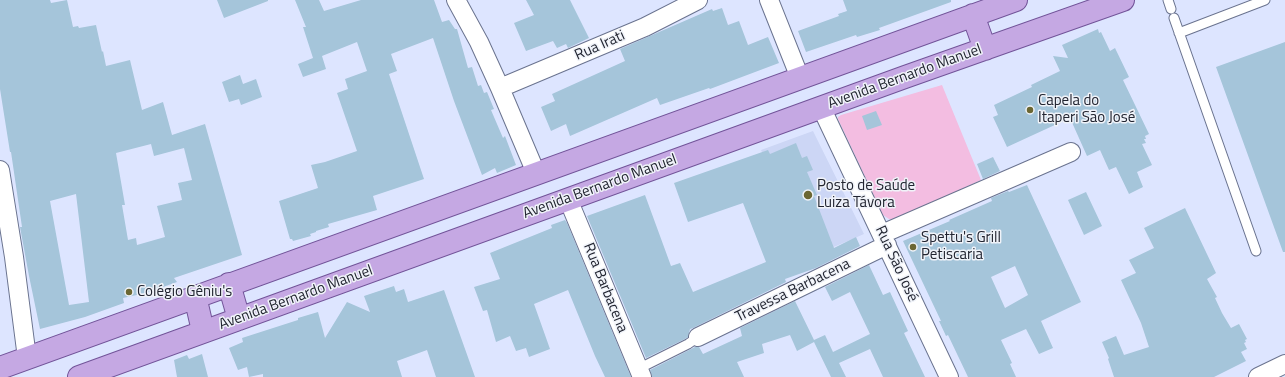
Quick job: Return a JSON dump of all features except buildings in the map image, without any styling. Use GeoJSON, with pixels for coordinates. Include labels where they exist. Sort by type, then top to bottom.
{"type":"FeatureCollection","features":[{"type":"Feature","properties":{"kind":"main road","name":"Avenida Bernardo Manuel"},"geometry":{"type":"LineString","coordinates":[[79,377],[821,107],[1123,0]]}},
{"type":"Feature","properties":{"kind":"main road"},"geometry":{"type":"LineString","coordinates":[[0,368],[195,296],[1011,2],[1019,36]]}},
{"type":"Feature","properties":{"kind":"main road"},"geometry":{"type":"LineString","coordinates":[[973,15],[985,49]]}},
{"type":"Feature","properties":{"kind":"main road"},"geometry":{"type":"LineString","coordinates":[[229,284],[240,319]]}},
{"type":"Feature","properties":{"kind":"main road"},"geometry":{"type":"LineString","coordinates":[[195,296],[203,331]]}},
{"type":"Feature","properties":{"kind":"street"},"geometry":{"type":"LineString","coordinates":[[456,0],[479,42],[536,174]]}},
{"type":"Feature","properties":{"kind":"street","name":"Rua Irati"},"geometry":{"type":"LineString","coordinates":[[500,88],[645,26],[698,0]]}},
{"type":"Feature","properties":{"kind":"street"},"geometry":{"type":"LineString","coordinates":[[769,0],[800,78]]}},
{"type":"Feature","properties":{"kind":"street","name":"Rua São José"},"geometry":{"type":"LineString","coordinates":[[821,107],[949,377]]}},
{"type":"Feature","properties":{"kind":"street","name":"Travessa Barbacena"},"geometry":{"type":"LineString","coordinates":[[698,337],[884,240],[1070,152]]}},
{"type":"Feature","properties":{"kind":"street"},"geometry":{"type":"LineString","coordinates":[[0,170],[7,257],[27,358]]}},
{"type":"Feature","properties":{"kind":"street","name":"Rua Barbacena"},"geometry":{"type":"LineString","coordinates":[[568,199],[640,373]]}},
{"type":"Feature","properties":{"kind":"lane"},"geometry":{"type":"LineString","coordinates":[[1168,0],[1256,251]]}},
{"type":"Feature","properties":{"kind":"lane"},"geometry":{"type":"LineString","coordinates":[[1179,33],[1265,0]]}},
{"type":"Feature","properties":{"kind":"lane"},"geometry":{"type":"LineString","coordinates":[[640,373],[698,337]]}},
{"type":"Feature","properties":{"kind":"shaded area"},"geometry":{"type":"Polygon","coordinates":[[[942,85],[981,180],[897,219],[889,219],[883,215],[838,117],[942,85]]]}},
{"type":"Feature","properties":{"kind":"shaded area","name":"Posto de Saúde Luiza Távora"},"geometry":{"type":"Polygon","coordinates":[[[813,131],[864,234],[791,262],[779,191],[761,150],[813,131]]]}},
{"type":"Feature","properties":{"kind":"place","name":"Capela do Itaperi São José"},"geometry":{"type":"Point","coordinates":[1030,110]}},
{"type":"Feature","properties":{"kind":"place","name":"Posto de Saúde Luiza Távora"},"geometry":{"type":"Point","coordinates":[808,195]}},
{"type":"Feature","properties":{"kind":"place","name":"Spettu's Grill Petiscaria"},"geometry":{"type":"Point","coordinates":[913,247]}},
{"type":"Feature","properties":{"kind":"place","name":"Colégio Gêniu's"},"geometry":{"type":"Point","coordinates":[129,292]}}]}
